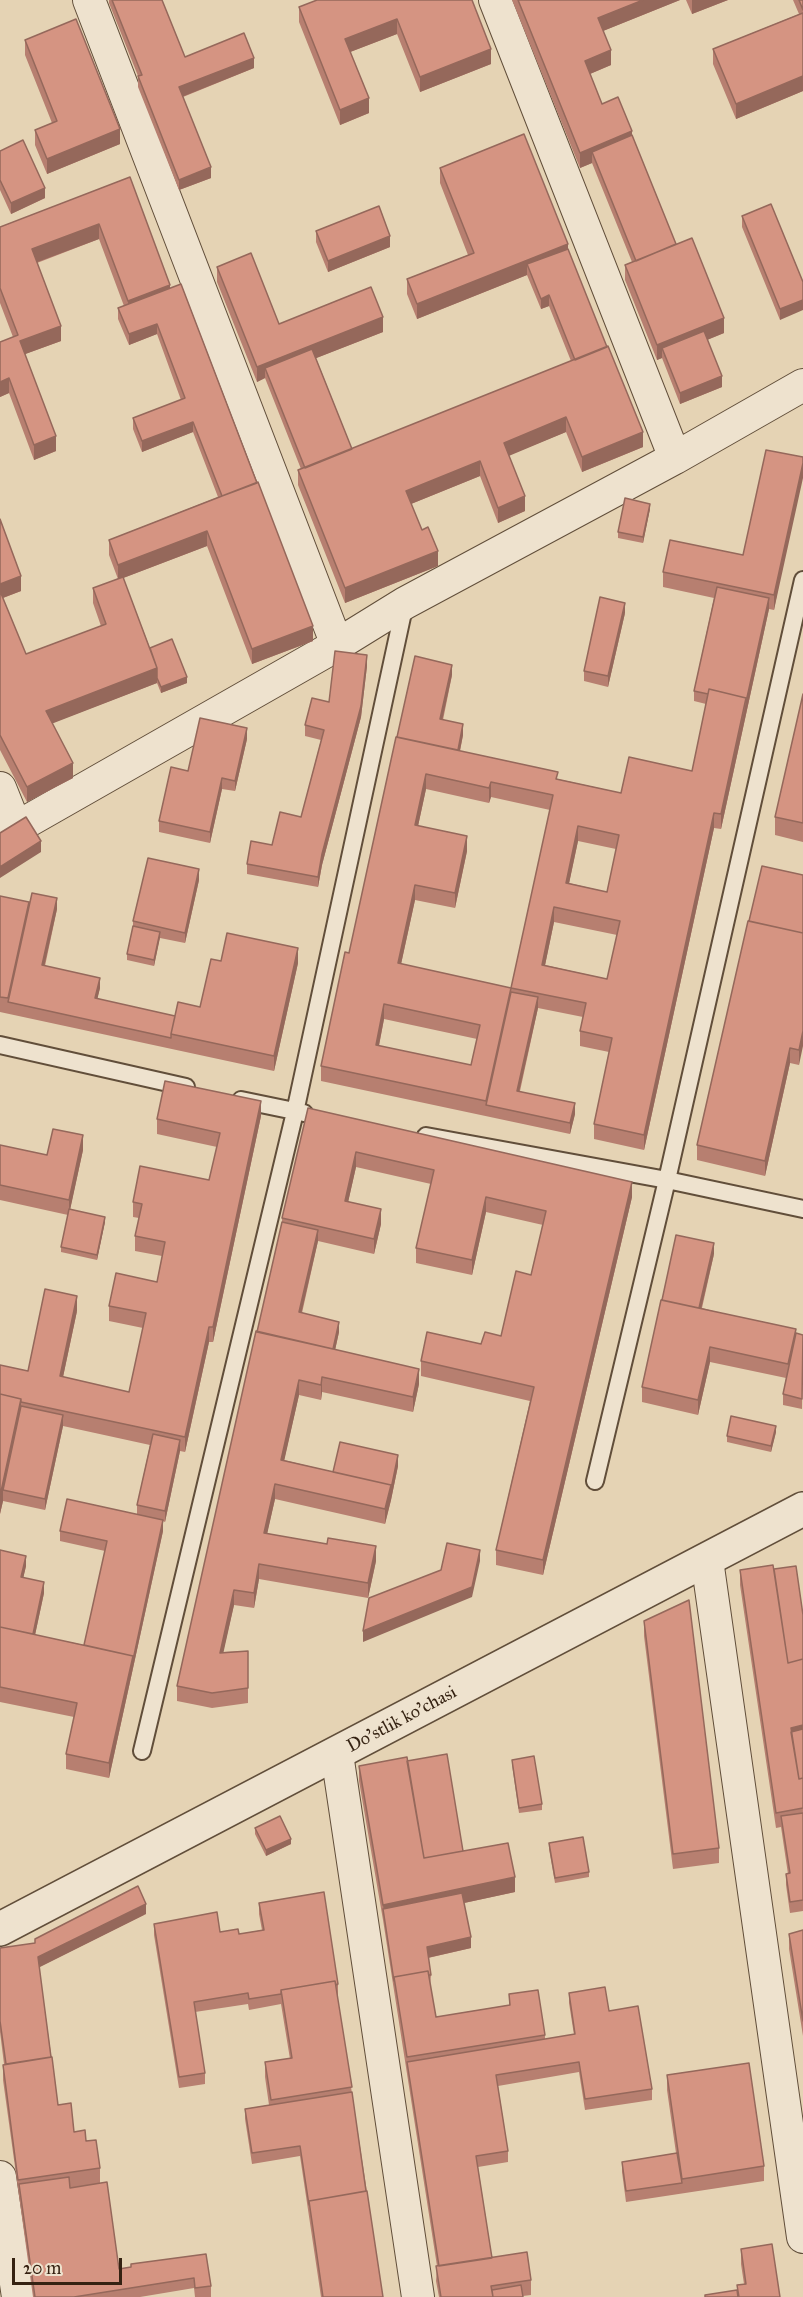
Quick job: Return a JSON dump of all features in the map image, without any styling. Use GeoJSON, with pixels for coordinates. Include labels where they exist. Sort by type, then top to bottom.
{"type":"FeatureCollection","features":[{"type":"Feature","properties":{"kind":"street"},"geometry":{"type":"LineString","coordinates":[[89,0],[337,645]]}},
{"type":"Feature","properties":{"kind":"street"},"geometry":{"type":"LineString","coordinates":[[495,0],[675,458]]}},
{"type":"Feature","properties":{"kind":"street"},"geometry":{"type":"LineString","coordinates":[[0,788],[8,833],[337,645],[405,603],[675,458],[803,385]]}},
{"type":"Feature","properties":{"kind":"street","name":"Do'stlik ko'chasi"},"geometry":{"type":"LineString","coordinates":[[0,1929],[803,1509]]}},
{"type":"Feature","properties":{"kind":"street"},"geometry":{"type":"LineString","coordinates":[[707,1560],[803,2237]]}},
{"type":"Feature","properties":{"kind":"street"},"geometry":{"type":"LineString","coordinates":[[337,1754],[418,2297]]}},
{"type":"Feature","properties":{"kind":"street"},"geometry":{"type":"LineString","coordinates":[[0,2178],[18,2297]]}},
{"type":"Feature","properties":{"kind":"lane"},"geometry":{"type":"LineString","coordinates":[[595,1481],[667,1180],[803,580]]}},
{"type":"Feature","properties":{"kind":"lane"},"geometry":{"type":"LineString","coordinates":[[142,1751],[295,1112],[405,603]]}},
{"type":"Feature","properties":{"kind":"lane"},"geometry":{"type":"LineString","coordinates":[[0,1045],[204,1091]]}},
{"type":"Feature","properties":{"kind":"lane"},"geometry":{"type":"LineString","coordinates":[[227,1096],[318,1116]]}},
{"type":"Feature","properties":{"kind":"lane"},"geometry":{"type":"LineString","coordinates":[[411,1133],[667,1180],[803,1209]]}},
{"type":"Feature","properties":{"kind":"building"},"geometry":{"type":"Polygon","coordinates":[[[112,0],[162,0],[185,57],[244,33],[254,58],[179,87],[211,167],[179,180],[138,76],[142,75],[112,0]]]}},
{"type":"Feature","properties":{"kind":"building"},"geometry":{"type":"Polygon","coordinates":[[[317,0],[472,0],[491,49],[420,77],[397,19],[345,39],[369,98],[340,110],[299,7],[317,0]]]}},
{"type":"Feature","properties":{"kind":"building"},"geometry":{"type":"Polygon","coordinates":[[[518,0],[643,0],[598,18],[611,50],[585,61],[602,104],[618,97],[632,131],[580,153],[518,0]]]}},
{"type":"Feature","properties":{"kind":"building"},"geometry":{"type":"Polygon","coordinates":[[[803,13],[803,76],[736,104],[713,49],[803,13]]]}},
{"type":"Feature","properties":{"kind":"building"},"geometry":{"type":"Polygon","coordinates":[[[76,19],[120,129],[47,159],[35,130],[57,121],[25,40],[76,19]]]}},
{"type":"Feature","properties":{"kind":"building"},"geometry":{"type":"Polygon","coordinates":[[[524,134],[568,244],[417,304],[407,279],[474,253],[440,168],[524,134]]]}},
{"type":"Feature","properties":{"kind":"building"},"geometry":{"type":"Polygon","coordinates":[[[632,135],[676,244],[636,261],[592,152],[632,135]]]}},
{"type":"Feature","properties":{"kind":"building"},"geometry":{"type":"Polygon","coordinates":[[[23,140],[45,188],[11,203],[0,180],[0,151],[23,140]]]}},
{"type":"Feature","properties":{"kind":"building"},"geometry":{"type":"Polygon","coordinates":[[[130,177],[170,285],[128,301],[99,224],[32,249],[61,326],[20,341],[56,436],[34,445],[9,378],[0,382],[0,342],[18,335],[0,288],[0,227],[130,177]]]}},
{"type":"Feature","properties":{"kind":"building"},"geometry":{"type":"Polygon","coordinates":[[[771,204],[803,282],[803,300],[780,309],[742,216],[771,204]]]}},
{"type":"Feature","properties":{"kind":"building"},"geometry":{"type":"Polygon","coordinates":[[[379,206],[390,236],[328,261],[316,231],[379,206]]]}},
{"type":"Feature","properties":{"kind":"building"},"geometry":{"type":"Polygon","coordinates":[[[692,238],[724,318],[657,345],[625,265],[692,238]]]}},
{"type":"Feature","properties":{"kind":"building"},"geometry":{"type":"Polygon","coordinates":[[[568,249],[607,347],[575,360],[549,295],[541,299],[527,264],[568,249]]]}},
{"type":"Feature","properties":{"kind":"building"},"geometry":{"type":"Polygon","coordinates":[[[251,253],[279,324],[371,287],[383,317],[257,367],[217,267],[251,253]]]}},
{"type":"Feature","properties":{"kind":"building"},"geometry":{"type":"Polygon","coordinates":[[[181,284],[257,483],[222,496],[193,422],[142,441],[133,418],[185,398],[157,324],[129,334],[118,308],[181,284]]]}},
{"type":"Feature","properties":{"kind":"building"},"geometry":{"type":"Polygon","coordinates":[[[704,331],[722,376],[680,393],[662,348],[704,331]]]}},
{"type":"Feature","properties":{"kind":"building"},"geometry":{"type":"Polygon","coordinates":[[[608,346],[643,432],[582,457],[566,417],[504,443],[525,496],[498,508],[480,461],[406,491],[422,530],[428,527],[438,551],[345,588],[298,470],[608,346]]]}},
{"type":"Feature","properties":{"kind":"building"},"geometry":{"type":"Polygon","coordinates":[[[312,349],[352,449],[305,468],[265,368],[312,349]]]}},
{"type":"Feature","properties":{"kind":"building"},"geometry":{"type":"Polygon","coordinates":[[[766,450],[803,457],[774,595],[663,572],[670,540],[743,555],[766,450]]]}},
{"type":"Feature","properties":{"kind":"building"},"geometry":{"type":"Polygon","coordinates":[[[258,482],[313,626],[252,649],[207,531],[118,565],[109,540],[258,482]]]}},
{"type":"Feature","properties":{"kind":"building"},"geometry":{"type":"Polygon","coordinates":[[[625,498],[650,504],[643,537],[618,532],[625,498]]]}},
{"type":"Feature","properties":{"kind":"building"},"geometry":{"type":"Polygon","coordinates":[[[0,519],[21,576],[0,584],[0,519]]]}},
{"type":"Feature","properties":{"kind":"building"},"geometry":{"type":"Polygon","coordinates":[[[123,577],[157,668],[46,711],[73,763],[27,787],[0,735],[0,591],[26,654],[106,624],[93,588],[123,577]]]}},
{"type":"Feature","properties":{"kind":"building"},"geometry":{"type":"Polygon","coordinates":[[[717,587],[769,598],[746,702],[746,698],[709,689],[708,694],[694,691],[717,587]]]}},
{"type":"Feature","properties":{"kind":"building"},"geometry":{"type":"Polygon","coordinates":[[[600,597],[625,603],[608,676],[584,671],[600,597]]]}},
{"type":"Feature","properties":{"kind":"building"},"geometry":{"type":"Polygon","coordinates":[[[172,639],[187,677],[161,687],[150,648],[172,639]]]}},
{"type":"Feature","properties":{"kind":"building"},"geometry":{"type":"Polygon","coordinates":[[[335,651],[367,655],[361,706],[318,877],[247,864],[251,841],[272,845],[280,812],[301,817],[324,730],[305,725],[312,698],[329,702],[335,651]]]}},
{"type":"Feature","properties":{"kind":"building"},"geometry":{"type":"Polygon","coordinates":[[[415,656],[452,665],[440,719],[463,724],[458,750],[397,737],[415,656]]]}},
{"type":"Feature","properties":{"kind":"building"},"geometry":{"type":"Polygon","coordinates":[[[709,689],[746,698],[721,814],[714,813],[644,1135],[594,1124],[612,1038],[580,1031],[586,1003],[511,988],[486,1101],[321,1066],[345,952],[349,953],[396,737],[558,772],[556,779],[621,793],[629,757],[692,771],[709,689]],[[426,774],[415,825],[467,836],[455,893],[415,885],[398,963],[511,988],[553,795],[491,782],[489,788],[426,774]],[[578,826],[566,883],[607,892],[619,835],[578,826]],[[554,907],[542,965],[607,979],[620,921],[554,907]],[[384,1004],[376,1045],[471,1065],[480,1025],[384,1004]]]}},
{"type":"Feature","properties":{"kind":"building"},"geometry":{"type":"Polygon","coordinates":[[[803,694],[803,823],[775,817],[803,694]]]}},
{"type":"Feature","properties":{"kind":"building"},"geometry":{"type":"Polygon","coordinates":[[[200,718],[247,728],[235,781],[222,778],[210,832],[159,821],[171,767],[188,771],[200,718]]]}},
{"type":"Feature","properties":{"kind":"building"},"geometry":{"type":"Polygon","coordinates":[[[26,817],[41,841],[0,867],[0,833],[26,817]]]}},
{"type":"Feature","properties":{"kind":"building"},"geometry":{"type":"Polygon","coordinates":[[[148,858],[199,869],[185,933],[133,921],[148,858]]]}},
{"type":"Feature","properties":{"kind":"building"},"geometry":{"type":"Polygon","coordinates":[[[762,866],[803,875],[803,933],[749,921],[762,866]]]}},
{"type":"Feature","properties":{"kind":"building"},"geometry":{"type":"Polygon","coordinates":[[[32,893],[57,898],[42,965],[100,978],[95,998],[175,1016],[171,1038],[8,1002],[32,893]]]}},
{"type":"Feature","properties":{"kind":"building"},"geometry":{"type":"Polygon","coordinates":[[[0,896],[29,902],[8,998],[0,997],[0,896]]]}},
{"type":"Feature","properties":{"kind":"building"},"geometry":{"type":"Polygon","coordinates":[[[748,921],[803,933],[803,1031],[799,1050],[790,1048],[765,1161],[697,1145],[748,921]]]}},
{"type":"Feature","properties":{"kind":"building"},"geometry":{"type":"Polygon","coordinates":[[[133,926],[160,932],[154,960],[127,954],[133,926]]]}},
{"type":"Feature","properties":{"kind":"building"},"geometry":{"type":"Polygon","coordinates":[[[227,933],[298,948],[274,1056],[171,1034],[178,1002],[200,1007],[211,959],[221,961],[227,933]]]}},
{"type":"Feature","properties":{"kind":"building"},"geometry":{"type":"Polygon","coordinates":[[[511,992],[538,997],[517,1091],[575,1103],[570,1123],[486,1105],[511,992]]]}},
{"type":"Feature","properties":{"kind":"building"},"geometry":{"type":"Polygon","coordinates":[[[165,1081],[261,1101],[213,1327],[209,1327],[185,1437],[21,1402],[21,1399],[0,1394],[0,1365],[28,1371],[45,1289],[77,1296],[60,1376],[129,1392],[146,1313],[109,1306],[116,1273],[157,1282],[165,1242],[135,1236],[142,1204],[133,1202],[140,1166],[209,1180],[220,1133],[157,1119],[165,1081]]]}},
{"type":"Feature","properties":{"kind":"building"},"geometry":{"type":"Polygon","coordinates":[[[308,1108],[632,1182],[543,1560],[496,1550],[534,1387],[421,1361],[427,1332],[481,1344],[485,1332],[501,1336],[516,1271],[531,1275],[546,1211],[486,1197],[472,1260],[416,1248],[434,1170],[356,1152],[345,1201],[381,1209],[374,1239],[282,1218],[308,1108]]]}},
{"type":"Feature","properties":{"kind":"building"},"geometry":{"type":"Polygon","coordinates":[[[53,1129],[83,1135],[69,1200],[0,1185],[0,1145],[47,1155],[53,1129]]]}},
{"type":"Feature","properties":{"kind":"building"},"geometry":{"type":"Polygon","coordinates":[[[69,1209],[105,1217],[97,1255],[61,1247],[69,1209]]]}},
{"type":"Feature","properties":{"kind":"building"},"geometry":{"type":"Polygon","coordinates":[[[282,1222],[318,1230],[299,1312],[339,1322],[333,1349],[257,1332],[282,1222]]]}},
{"type":"Feature","properties":{"kind":"building"},"geometry":{"type":"Polygon","coordinates":[[[676,1235],[714,1243],[699,1308],[662,1300],[676,1235]]]}},
{"type":"Feature","properties":{"kind":"building"},"geometry":{"type":"Polygon","coordinates":[[[661,1300],[796,1329],[788,1364],[710,1347],[698,1400],[642,1387],[661,1300]]]}},
{"type":"Feature","properties":{"kind":"building"},"geometry":{"type":"Polygon","coordinates":[[[256,1331],[419,1369],[413,1397],[322,1377],[321,1385],[299,1380],[281,1460],[391,1485],[385,1509],[275,1484],[264,1533],[327,1544],[328,1538],[376,1546],[368,1583],[259,1564],[254,1593],[234,1590],[220,1653],[248,1651],[248,1688],[212,1693],[177,1686],[256,1331]]]}},
{"type":"Feature","properties":{"kind":"building"},"geometry":{"type":"Polygon","coordinates":[[[796,1333],[803,1335],[802,1399],[783,1394],[796,1333]]]}},
{"type":"Feature","properties":{"kind":"building"},"geometry":{"type":"Polygon","coordinates":[[[0,1394],[21,1399],[0,1496],[0,1394]]]}},
{"type":"Feature","properties":{"kind":"building"},"geometry":{"type":"Polygon","coordinates":[[[21,1406],[63,1415],[45,1499],[3,1490],[21,1406]]]}},
{"type":"Feature","properties":{"kind":"building"},"geometry":{"type":"Polygon","coordinates":[[[731,1416],[776,1426],[771,1446],[727,1436],[731,1416]]]}},
{"type":"Feature","properties":{"kind":"building"},"geometry":{"type":"Polygon","coordinates":[[[153,1434],[180,1440],[165,1511],[137,1505],[153,1434]]]}},
{"type":"Feature","properties":{"kind":"building"},"geometry":{"type":"Polygon","coordinates":[[[340,1442],[398,1455],[391,1489],[391,1485],[333,1472],[340,1442]]]}},
{"type":"Feature","properties":{"kind":"building"},"geometry":{"type":"Polygon","coordinates":[[[67,1499],[163,1520],[133,1660],[133,1656],[84,1645],[107,1541],[60,1531],[67,1499]]]}},
{"type":"Feature","properties":{"kind":"building"},"geometry":{"type":"Polygon","coordinates":[[[447,1543],[480,1550],[472,1587],[363,1631],[369,1598],[441,1570],[447,1543]]]}},
{"type":"Feature","properties":{"kind":"building"},"geometry":{"type":"Polygon","coordinates":[[[0,1550],[26,1556],[21,1577],[44,1582],[33,1634],[0,1627],[0,1550]]]}},
{"type":"Feature","properties":{"kind":"building"},"geometry":{"type":"Polygon","coordinates":[[[773,1565],[788,1663],[803,1659],[803,1725],[791,1728],[799,1779],[803,1778],[803,1808],[776,1813],[740,1570],[773,1565]]]}},
{"type":"Feature","properties":{"kind":"building"},"geometry":{"type":"Polygon","coordinates":[[[796,1566],[803,1615],[803,1659],[788,1663],[774,1569],[796,1566]]]}},
{"type":"Feature","properties":{"kind":"building"},"geometry":{"type":"Polygon","coordinates":[[[689,1600],[719,1848],[673,1854],[644,1621],[689,1600]]]}},
{"type":"Feature","properties":{"kind":"building"},"geometry":{"type":"Polygon","coordinates":[[[0,1627],[133,1656],[109,1763],[66,1754],[77,1703],[0,1687],[0,1627]]]}},
{"type":"Feature","properties":{"kind":"building"},"geometry":{"type":"Polygon","coordinates":[[[803,1729],[803,1778],[799,1779],[791,1732],[803,1729]]]}},
{"type":"Feature","properties":{"kind":"building"},"geometry":{"type":"Polygon","coordinates":[[[447,1754],[463,1851],[424,1858],[407,1761],[447,1754]]]}},
{"type":"Feature","properties":{"kind":"building"},"geometry":{"type":"Polygon","coordinates":[[[534,1756],[542,1804],[519,1808],[512,1760],[534,1756]]]}},
{"type":"Feature","properties":{"kind":"building"},"geometry":{"type":"Polygon","coordinates":[[[407,1757],[424,1858],[508,1843],[515,1877],[383,1905],[359,1766],[407,1757]]]}},
{"type":"Feature","properties":{"kind":"building"},"geometry":{"type":"Polygon","coordinates":[[[803,1813],[803,1900],[790,1902],[786,1874],[790,1873],[781,1816],[803,1813]]]}},
{"type":"Feature","properties":{"kind":"building"},"geometry":{"type":"Polygon","coordinates":[[[280,1816],[291,1839],[266,1850],[255,1828],[280,1816]]]}},
{"type":"Feature","properties":{"kind":"building"},"geometry":{"type":"Polygon","coordinates":[[[583,1837],[589,1872],[555,1878],[549,1843],[583,1837]]]}},
{"type":"Feature","properties":{"kind":"building"},"geometry":{"type":"Polygon","coordinates":[[[138,1886],[146,1904],[38,1957],[51,2057],[6,2064],[0,2021],[0,1948],[35,1943],[35,1939],[138,1886]]]}},
{"type":"Feature","properties":{"kind":"building"},"geometry":{"type":"Polygon","coordinates":[[[324,1892],[338,1984],[336,1985],[335,1981],[281,1990],[281,1994],[249,1999],[248,1993],[194,2002],[205,2073],[179,2077],[154,1924],[217,1912],[220,1932],[238,1929],[239,1934],[264,1930],[259,1903],[324,1892]]]}},
{"type":"Feature","properties":{"kind":"building"},"geometry":{"type":"Polygon","coordinates":[[[462,1893],[471,1937],[427,1947],[431,1975],[428,1971],[394,1977],[394,1981],[383,1909],[462,1893]]]}},
{"type":"Feature","properties":{"kind":"building"},"geometry":{"type":"Polygon","coordinates":[[[803,1930],[803,2021],[789,1934],[803,1930]]]}},
{"type":"Feature","properties":{"kind":"building"},"geometry":{"type":"Polygon","coordinates":[[[428,1971],[436,2017],[510,2005],[509,1994],[538,1990],[545,2035],[407,2057],[394,1977],[428,1971]]]}},
{"type":"Feature","properties":{"kind":"building"},"geometry":{"type":"Polygon","coordinates":[[[335,1981],[352,2087],[271,2100],[265,2062],[292,2058],[281,1990],[335,1981]]]}},
{"type":"Feature","properties":{"kind":"building"},"geometry":{"type":"Polygon","coordinates":[[[605,1987],[609,2011],[638,2006],[652,2089],[585,2099],[579,2062],[496,2075],[508,2151],[476,2156],[492,2258],[439,2266],[407,2062],[575,2034],[569,1993],[605,1987]]]}},
{"type":"Feature","properties":{"kind":"building"},"geometry":{"type":"Polygon","coordinates":[[[52,2057],[58,2105],[71,2103],[74,2132],[85,2130],[86,2141],[96,2140],[100,2168],[18,2180],[3,2065],[52,2057]]]}},
{"type":"Feature","properties":{"kind":"building"},"geometry":{"type":"Polygon","coordinates":[[[749,2063],[764,2166],[682,2179],[667,2075],[749,2063]]]}},
{"type":"Feature","properties":{"kind":"building"},"geometry":{"type":"Polygon","coordinates":[[[352,2092],[366,2191],[309,2201],[309,2205],[300,2146],[252,2153],[245,2109],[352,2092]]]}},
{"type":"Feature","properties":{"kind":"building"},"geometry":{"type":"Polygon","coordinates":[[[677,2153],[682,2183],[626,2191],[622,2162],[677,2153]]]}},
{"type":"Feature","properties":{"kind":"building"},"geometry":{"type":"Polygon","coordinates":[[[69,2177],[70,2188],[107,2182],[119,2269],[131,2267],[131,2264],[206,2254],[211,2286],[195,2288],[194,2278],[74,2297],[35,2297],[19,2184],[69,2177]]]}},
{"type":"Feature","properties":{"kind":"building"},"geometry":{"type":"Polygon","coordinates":[[[367,2191],[383,2297],[323,2297],[309,2201],[367,2191]]]}},
{"type":"Feature","properties":{"kind":"building"},"geometry":{"type":"Polygon","coordinates":[[[772,2244],[780,2297],[739,2297],[737,2285],[746,2284],[741,2249],[772,2244]]]}},
{"type":"Feature","properties":{"kind":"building"},"geometry":{"type":"Polygon","coordinates":[[[527,2252],[531,2280],[491,2286],[493,2297],[441,2297],[436,2266],[527,2252]]]}},
{"type":"Feature","properties":{"kind":"building"},"geometry":{"type":"Polygon","coordinates":[[[521,2285],[523,2297],[493,2297],[492,2290],[521,2285]]]}},
{"type":"Feature","properties":{"kind":"building"},"geometry":{"type":"Polygon","coordinates":[[[737,2290],[738,2297],[705,2297],[705,2295],[737,2290]]]}}]}
